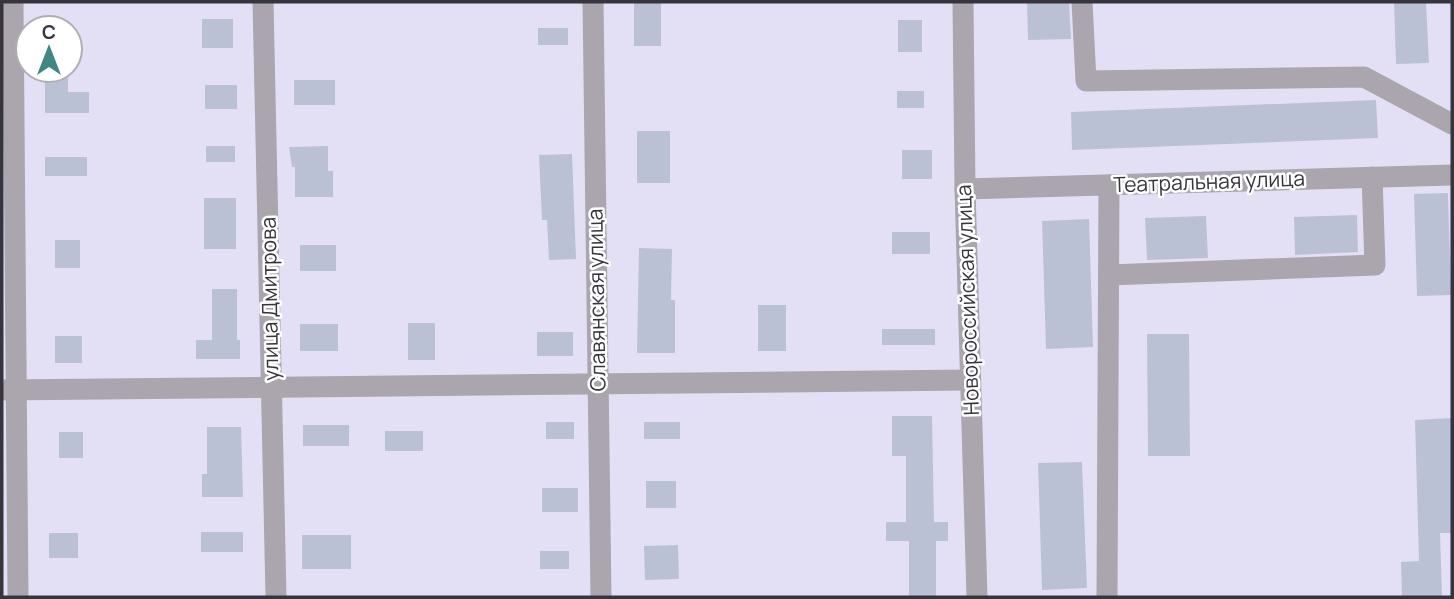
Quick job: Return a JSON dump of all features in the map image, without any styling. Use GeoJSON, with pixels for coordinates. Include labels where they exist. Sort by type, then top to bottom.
{"type":"FeatureCollection","features":[{"type":"Feature","properties":{"kind":"street"},"geometry":{"type":"LineString","coordinates":[[13,2],[9,390],[18,597]]}},
{"type":"Feature","properties":{"kind":"street","name":"улица Дмитрова"},"geometry":{"type":"LineString","coordinates":[[263,2],[276,597]]}},
{"type":"Feature","properties":{"kind":"street","name":"Славянская улица"},"geometry":{"type":"LineString","coordinates":[[593,2],[601,597]]}},
{"type":"Feature","properties":{"kind":"street","name":"Новороссийская улица"},"geometry":{"type":"LineString","coordinates":[[963,2],[965,189],[977,597]]}},
{"type":"Feature","properties":{"kind":"street"},"geometry":{"type":"LineString","coordinates":[[1082,2],[1086,81],[1364,77],[1452,124]]}},
{"type":"Feature","properties":{"kind":"street","name":"Театральная улица"},"geometry":{"type":"LineString","coordinates":[[965,189],[1452,175]]}},
{"type":"Feature","properties":{"kind":"street"},"geometry":{"type":"LineString","coordinates":[[1109,275],[1375,265],[1372,177]]}},
{"type":"Feature","properties":{"kind":"street"},"geometry":{"type":"LineString","coordinates":[[1107,597],[1109,185]]}},
{"type":"Feature","properties":{"kind":"street"},"geometry":{"type":"LineString","coordinates":[[9,390],[970,380]]}},
{"type":"Feature","properties":{"kind":"building"},"geometry":{"type":"Polygon","coordinates":[[[634,2],[661,2],[661,46],[634,46],[634,2]]]}},
{"type":"Feature","properties":{"kind":"building"},"geometry":{"type":"Polygon","coordinates":[[[1027,2],[1069,2],[1071,39],[1028,40],[1027,2]]]}},
{"type":"Feature","properties":{"kind":"building"},"geometry":{"type":"Polygon","coordinates":[[[1394,2],[1426,2],[1429,63],[1396,64],[1394,2]]]}},
{"type":"Feature","properties":{"kind":"building"},"geometry":{"type":"Polygon","coordinates":[[[202,19],[233,19],[233,48],[202,48],[202,19]]]}},
{"type":"Feature","properties":{"kind":"building"},"geometry":{"type":"Polygon","coordinates":[[[898,20],[922,20],[922,52],[898,52],[898,20]]]}},
{"type":"Feature","properties":{"kind":"building"},"geometry":{"type":"Polygon","coordinates":[[[538,28],[568,28],[568,45],[538,45],[538,28]]]}},
{"type":"Feature","properties":{"kind":"building"},"geometry":{"type":"Polygon","coordinates":[[[294,80],[335,80],[335,105],[294,105],[294,80]]]}},
{"type":"Feature","properties":{"kind":"building"},"geometry":{"type":"Polygon","coordinates":[[[45,84],[68,84],[68,92],[89,92],[89,113],[45,113],[45,84]]]}},
{"type":"Feature","properties":{"kind":"building"},"geometry":{"type":"Polygon","coordinates":[[[205,85],[237,85],[237,109],[205,109],[205,85]]]}},
{"type":"Feature","properties":{"kind":"building"},"geometry":{"type":"Polygon","coordinates":[[[897,91],[924,91],[924,108],[897,108],[897,91]]]}},
{"type":"Feature","properties":{"kind":"building"},"geometry":{"type":"Polygon","coordinates":[[[1376,100],[1378,138],[1072,150],[1071,112],[1376,100]]]}},
{"type":"Feature","properties":{"kind":"building"},"geometry":{"type":"Polygon","coordinates":[[[637,131],[670,131],[670,183],[637,183],[637,131]]]}},
{"type":"Feature","properties":{"kind":"building"},"geometry":{"type":"Polygon","coordinates":[[[206,146],[235,146],[235,162],[206,162],[206,146]]]}},
{"type":"Feature","properties":{"kind":"building"},"geometry":{"type":"Polygon","coordinates":[[[328,146],[328,171],[333,171],[333,197],[295,197],[295,167],[292,167],[289,147],[328,146]]]}},
{"type":"Feature","properties":{"kind":"building"},"geometry":{"type":"Polygon","coordinates":[[[902,150],[932,150],[932,179],[902,179],[902,150]]]}},
{"type":"Feature","properties":{"kind":"building"},"geometry":{"type":"Polygon","coordinates":[[[572,154],[576,259],[549,260],[547,220],[542,220],[539,155],[572,154]]]}},
{"type":"Feature","properties":{"kind":"building"},"geometry":{"type":"Polygon","coordinates":[[[45,157],[87,157],[87,176],[45,176],[45,157]]]}},
{"type":"Feature","properties":{"kind":"building"},"geometry":{"type":"Polygon","coordinates":[[[1448,193],[1451,295],[1417,296],[1414,194],[1448,193]]]}},
{"type":"Feature","properties":{"kind":"building"},"geometry":{"type":"Polygon","coordinates":[[[204,198],[236,198],[236,249],[204,249],[204,198]]]}},
{"type":"Feature","properties":{"kind":"building"},"geometry":{"type":"Polygon","coordinates":[[[1357,215],[1358,252],[1295,255],[1294,217],[1357,215]]]}},
{"type":"Feature","properties":{"kind":"building"},"geometry":{"type":"Polygon","coordinates":[[[1206,216],[1208,258],[1147,260],[1145,218],[1206,216]]]}},
{"type":"Feature","properties":{"kind":"building"},"geometry":{"type":"Polygon","coordinates":[[[1089,219],[1093,347],[1046,349],[1042,221],[1089,219]]]}},
{"type":"Feature","properties":{"kind":"building"},"geometry":{"type":"Polygon","coordinates":[[[892,232],[930,232],[930,254],[892,254],[892,232]]]}},
{"type":"Feature","properties":{"kind":"building"},"geometry":{"type":"Polygon","coordinates":[[[55,240],[80,240],[80,268],[55,268],[55,240]]]}},
{"type":"Feature","properties":{"kind":"building"},"geometry":{"type":"Polygon","coordinates":[[[300,245],[336,245],[336,271],[300,271],[300,245]]]}},
{"type":"Feature","properties":{"kind":"building"},"geometry":{"type":"Polygon","coordinates":[[[639,248],[672,249],[671,300],[675,300],[675,353],[637,353],[639,248]]]}},
{"type":"Feature","properties":{"kind":"building"},"geometry":{"type":"Polygon","coordinates":[[[212,289],[237,289],[237,340],[240,340],[240,359],[196,359],[196,340],[212,340],[212,289]]]}},
{"type":"Feature","properties":{"kind":"building"},"geometry":{"type":"Polygon","coordinates":[[[758,305],[786,305],[786,351],[758,351],[758,305]]]}},
{"type":"Feature","properties":{"kind":"building"},"geometry":{"type":"Polygon","coordinates":[[[408,323],[435,323],[435,360],[408,360],[408,323]]]}},
{"type":"Feature","properties":{"kind":"building"},"geometry":{"type":"Polygon","coordinates":[[[300,324],[338,324],[338,351],[300,351],[300,324]]]}},
{"type":"Feature","properties":{"kind":"building"},"geometry":{"type":"Polygon","coordinates":[[[882,329],[935,329],[935,345],[882,345],[882,329]]]}},
{"type":"Feature","properties":{"kind":"building"},"geometry":{"type":"Polygon","coordinates":[[[537,332],[573,332],[573,356],[537,356],[537,332]]]}},
{"type":"Feature","properties":{"kind":"building"},"geometry":{"type":"Polygon","coordinates":[[[1147,334],[1189,334],[1190,456],[1148,456],[1147,334]]]}},
{"type":"Feature","properties":{"kind":"building"},"geometry":{"type":"Polygon","coordinates":[[[55,336],[82,336],[82,363],[55,363],[55,336]]]}},
{"type":"Feature","properties":{"kind":"building"},"geometry":{"type":"Polygon","coordinates":[[[892,416],[932,416],[934,522],[948,522],[948,541],[936,541],[936,597],[909,597],[909,541],[886,541],[886,522],[906,522],[906,456],[892,456],[892,416]]]}},
{"type":"Feature","properties":{"kind":"building"},"geometry":{"type":"Polygon","coordinates":[[[1452,418],[1452,533],[1440,533],[1442,597],[1402,597],[1401,562],[1419,561],[1415,420],[1452,418]]]}},
{"type":"Feature","properties":{"kind":"building"},"geometry":{"type":"Polygon","coordinates":[[[546,422],[574,422],[574,439],[546,439],[546,422]]]}},
{"type":"Feature","properties":{"kind":"building"},"geometry":{"type":"Polygon","coordinates":[[[644,422],[680,422],[680,439],[644,439],[644,422]]]}},
{"type":"Feature","properties":{"kind":"building"},"geometry":{"type":"Polygon","coordinates":[[[303,425],[349,425],[349,446],[303,446],[303,425]]]}},
{"type":"Feature","properties":{"kind":"building"},"geometry":{"type":"Polygon","coordinates":[[[207,427],[241,427],[243,497],[202,497],[202,474],[207,474],[207,427]]]}},
{"type":"Feature","properties":{"kind":"building"},"geometry":{"type":"Polygon","coordinates":[[[385,431],[423,431],[423,451],[385,451],[385,431]]]}},
{"type":"Feature","properties":{"kind":"building"},"geometry":{"type":"Polygon","coordinates":[[[59,432],[83,432],[83,458],[59,458],[59,432]]]}},
{"type":"Feature","properties":{"kind":"building"},"geometry":{"type":"Polygon","coordinates":[[[1082,462],[1087,588],[1042,590],[1038,463],[1082,462]]]}},
{"type":"Feature","properties":{"kind":"building"},"geometry":{"type":"Polygon","coordinates":[[[646,481],[676,481],[676,508],[646,508],[646,481]]]}},
{"type":"Feature","properties":{"kind":"building"},"geometry":{"type":"Polygon","coordinates":[[[542,488],[578,488],[578,512],[542,512],[542,488]]]}},
{"type":"Feature","properties":{"kind":"building"},"geometry":{"type":"Polygon","coordinates":[[[201,532],[243,532],[243,552],[201,552],[201,532]]]}},
{"type":"Feature","properties":{"kind":"building"},"geometry":{"type":"Polygon","coordinates":[[[49,533],[78,533],[78,558],[49,558],[49,533]]]}},
{"type":"Feature","properties":{"kind":"building"},"geometry":{"type":"Polygon","coordinates":[[[302,535],[351,535],[351,569],[302,569],[302,535]]]}},
{"type":"Feature","properties":{"kind":"building"},"geometry":{"type":"Polygon","coordinates":[[[678,545],[679,579],[645,580],[644,546],[678,545]]]}},
{"type":"Feature","properties":{"kind":"building"},"geometry":{"type":"Polygon","coordinates":[[[540,551],[569,551],[569,569],[540,569],[540,551]]]}}]}
